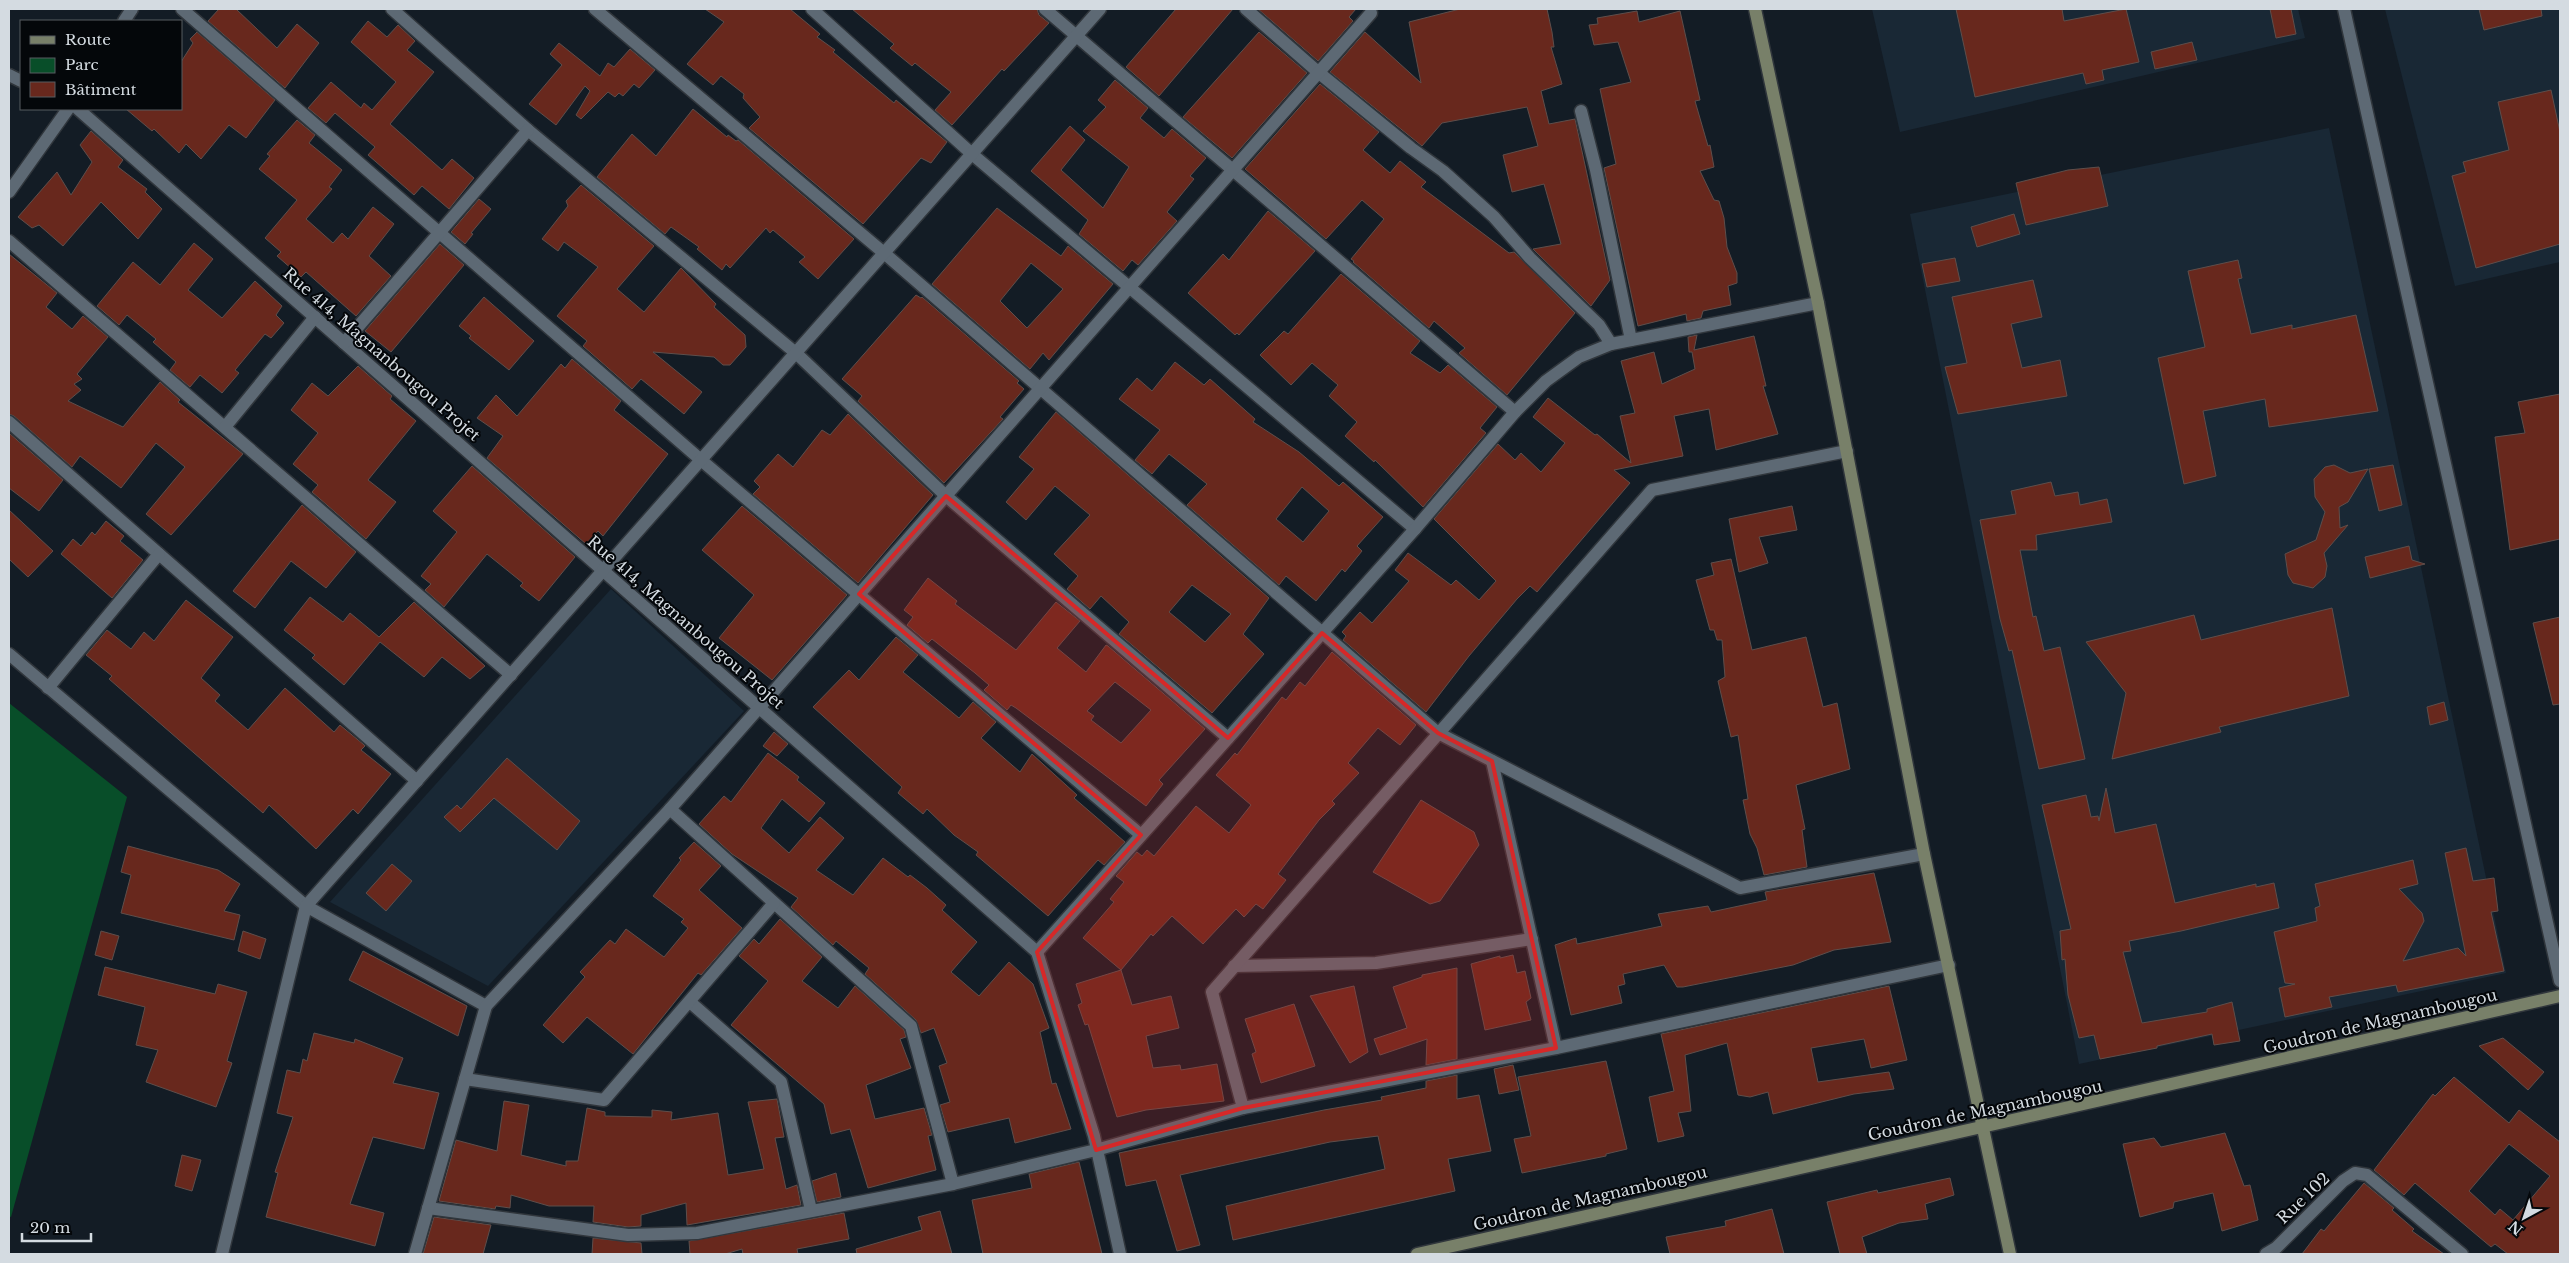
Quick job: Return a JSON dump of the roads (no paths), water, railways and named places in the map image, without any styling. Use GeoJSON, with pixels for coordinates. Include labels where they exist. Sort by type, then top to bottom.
{"type":"FeatureCollection","features":[{"type":"Feature","properties":{"kind":"street"},"geometry":{"type":"LineString","coordinates":[[125,20],[132,9]]}},
{"type":"Feature","properties":{"kind":"street"},"geometry":{"type":"LineString","coordinates":[[182,9],[701,460],[1141,835]]}},
{"type":"Feature","properties":{"kind":"street"},"geometry":{"type":"LineString","coordinates":[[392,9],[528,130],[797,354],[946,496],[1228,738]]}},
{"type":"Feature","properties":{"kind":"street"},"geometry":{"type":"LineString","coordinates":[[595,9],[884,253],[1438,733],[1740,888],[1924,854]]}},
{"type":"Feature","properties":{"kind":"street"},"geometry":{"type":"LineString","coordinates":[[812,9],[972,154],[1415,529]]}},
{"type":"Feature","properties":{"kind":"street"},"geometry":{"type":"LineString","coordinates":[[1046,9],[1515,412]]}},
{"type":"Feature","properties":{"kind":"street"},"geometry":{"type":"LineString","coordinates":[[222,1254],[306,906],[797,354],[1100,9]]}},
{"type":"Feature","properties":{"kind":"street"},"geometry":{"type":"LineString","coordinates":[[1246,9],[1318,72],[1411,148],[1443,171],[1494,217],[1530,258],[1599,325],[1612,344]]}},
{"type":"Feature","properties":{"kind":"street"},"geometry":{"type":"LineString","coordinates":[[1755,9],[1818,303],[1924,854],[2010,1254]]}},
{"type":"Feature","properties":{"kind":"street"},"geometry":{"type":"LineString","coordinates":[[2344,9],[2560,981]]}},
{"type":"Feature","properties":{"kind":"street"},"geometry":{"type":"LineString","coordinates":[[415,1254],[486,1006],[670,809],[1371,13]]}},
{"type":"Feature","properties":{"kind":"street"},"geometry":{"type":"LineString","coordinates":[[9,192],[67,110]]}},
{"type":"Feature","properties":{"kind":"street","name":"Rue 414, Magnanbougou Projet"},"geometry":{"type":"LineString","coordinates":[[79,110],[1037,952]]}},
{"type":"Feature","properties":{"kind":"street"},"geometry":{"type":"LineString","coordinates":[[1581,111],[1596,170],[1630,340]]}},
{"type":"Feature","properties":{"kind":"street"},"geometry":{"type":"LineString","coordinates":[[344,343],[438,231],[528,130]]}},
{"type":"Feature","properties":{"kind":"street"},"geometry":{"type":"LineString","coordinates":[[9,241],[511,675]]}},
{"type":"Feature","properties":{"kind":"street"},"geometry":{"type":"LineString","coordinates":[[1120,1254],[1096,1150],[1037,952],[1415,529],[1515,412],[1546,381],[1580,357],[1612,344],[1818,303]]}},
{"type":"Feature","properties":{"kind":"street"},"geometry":{"type":"LineString","coordinates":[[225,428],[315,318]]}},
{"type":"Feature","properties":{"kind":"street"},"geometry":{"type":"LineString","coordinates":[[9,422],[417,781]]}},
{"type":"Feature","properties":{"kind":"street"},"geometry":{"type":"LineString","coordinates":[[1243,1108],[1212,992],[1652,490],[1847,451]]}},
{"type":"Feature","properties":{"kind":"street"},"geometry":{"type":"LineString","coordinates":[[48,688],[159,554]]}},
{"type":"Feature","properties":{"kind":"street"},"geometry":{"type":"LineString","coordinates":[[9,654],[306,906],[486,1006]]}},
{"type":"Feature","properties":{"kind":"street"},"geometry":{"type":"LineString","coordinates":[[1492,761],[1556,1048]]}},
{"type":"Feature","properties":{"kind":"street"},"geometry":{"type":"LineString","coordinates":[[670,809],[911,1026],[952,1184]]}},
{"type":"Feature","properties":{"kind":"street"},"geometry":{"type":"LineString","coordinates":[[465,1079],[604,1100],[774,903]]}},
{"type":"Feature","properties":{"kind":"street"},"geometry":{"type":"LineString","coordinates":[[1234,966],[1376,963],[1532,939]]}},
{"type":"Feature","properties":{"kind":"street"},"geometry":{"type":"LineString","coordinates":[[428,1208],[628,1235],[697,1233],[952,1184],[1096,1150],[1243,1108],[1556,1048],[1948,965]]}},
{"type":"Feature","properties":{"kind":"street","name":"Goudron de Magnambougou"},"geometry":{"type":"LineString","coordinates":[[1417,1254],[1984,1126],[2165,1088],[2560,996]]}},
{"type":"Feature","properties":{"kind":"street"},"geometry":{"type":"LineString","coordinates":[[690,1002],[781,1082],[812,1210]]}},
{"type":"Feature","properties":{"kind":"street","name":"Rue 102"},"geometry":{"type":"LineString","coordinates":[[2266,1254],[2276,1248],[2343,1181],[2356,1173],[2367,1175],[2462,1254]]}}]}
